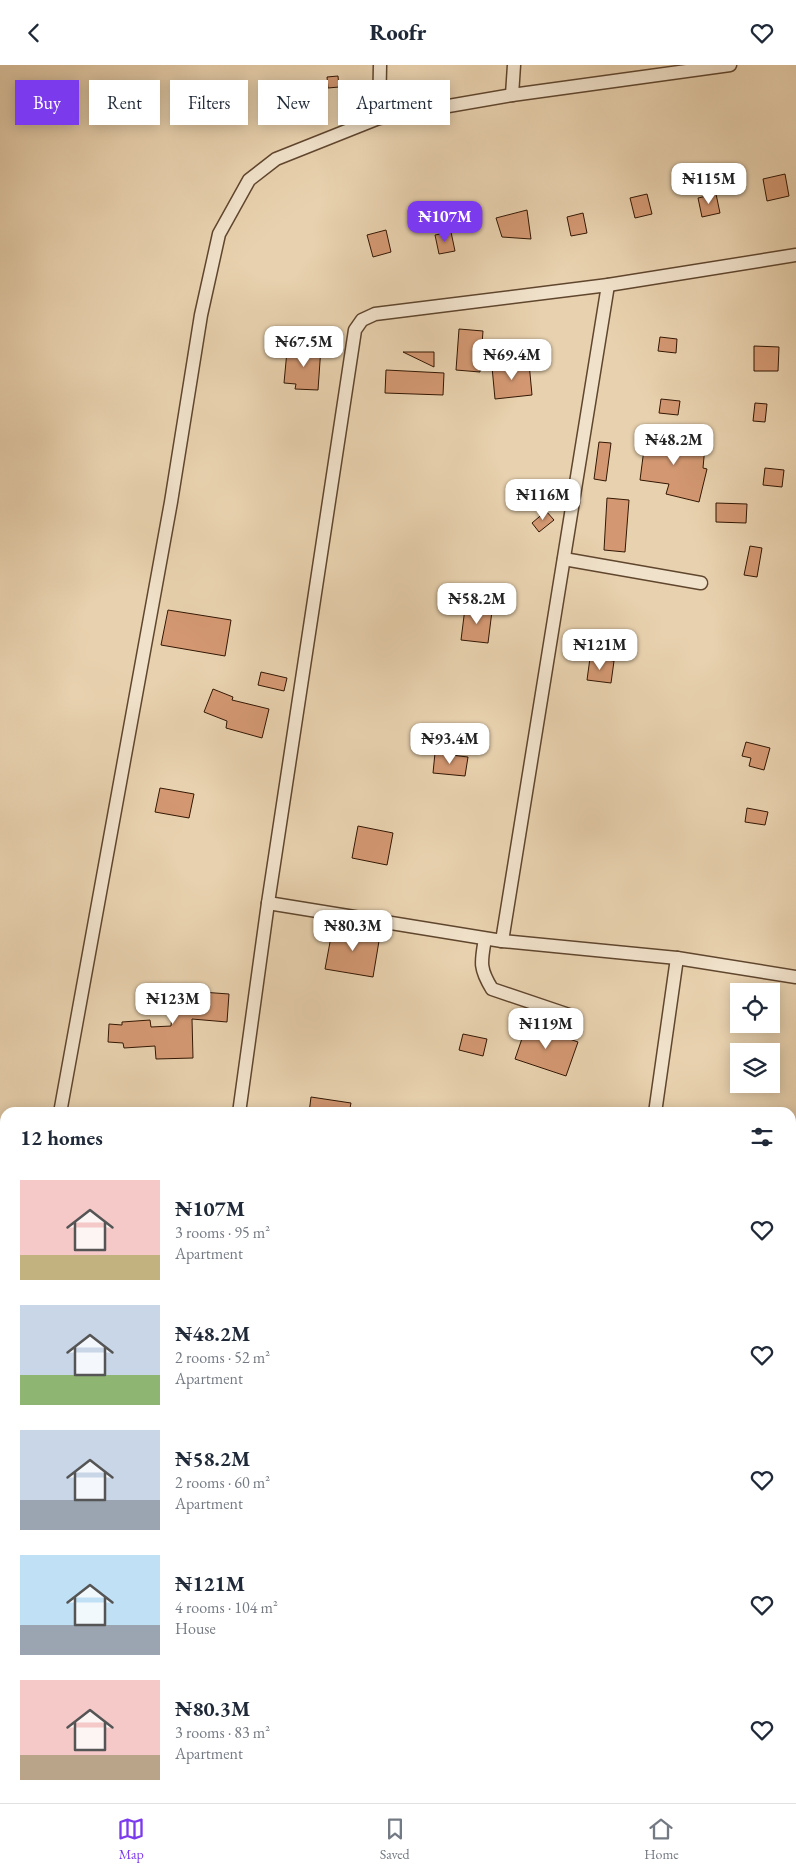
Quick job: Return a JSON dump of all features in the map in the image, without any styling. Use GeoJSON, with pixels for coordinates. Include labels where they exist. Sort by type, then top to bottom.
{"type":"FeatureCollection","features":[{"type":"Feature","properties":{"kind":"street"},"geometry":{"type":"LineString","coordinates":[[380,65],[380,80]]}},
{"type":"Feature","properties":{"kind":"street"},"geometry":{"type":"LineString","coordinates":[[512,95],[514,65]]}},
{"type":"Feature","properties":{"kind":"street"},"geometry":{"type":"LineString","coordinates":[[450,106],[679,68],[730,65]]}},
{"type":"Feature","properties":{"kind":"street"},"geometry":{"type":"LineString","coordinates":[[61,1107],[171,502],[201,315],[219,234],[250,180],[276,159],[361,125]]}},
{"type":"Feature","properties":{"kind":"street"},"geometry":{"type":"LineString","coordinates":[[240,1107],[268,903],[355,330],[362,320],[374,314],[608,285],[796,255]]}},
{"type":"Feature","properties":{"kind":"street"},"geometry":{"type":"LineString","coordinates":[[502,941],[608,285]]}},
{"type":"Feature","properties":{"kind":"street"},"geometry":{"type":"LineString","coordinates":[[564,559],[701,583]]}},
{"type":"Feature","properties":{"kind":"street"},"geometry":{"type":"LineString","coordinates":[[268,903],[485,939],[677,958],[796,976]]}},
{"type":"Feature","properties":{"kind":"street"},"geometry":{"type":"LineString","coordinates":[[485,939],[482,971],[492,989],[572,1016]]}},
{"type":"Feature","properties":{"kind":"street"},"geometry":{"type":"LineString","coordinates":[[656,1107],[677,958]]}},
{"type":"Feature","properties":{"kind":"building"},"geometry":{"type":"Polygon","coordinates":[[[338,76],[338,87],[328,88],[327,77],[338,76]]]}},
{"type":"Feature","properties":{"kind":"building"},"geometry":{"type":"Polygon","coordinates":[[[785,174],[789,196],[767,201],[763,179],[785,174]]]}},
{"type":"Feature","properties":{"kind":"building"},"geometry":{"type":"Polygon","coordinates":[[[647,194],[652,214],[635,218],[630,198],[647,194]]]}},
{"type":"Feature","properties":{"kind":"building"},"geometry":{"type":"Polygon","coordinates":[[[716,194],[720,213],[702,217],[698,198],[716,194]]]}},
{"type":"Feature","properties":{"kind":"building"},"geometry":{"type":"Polygon","coordinates":[[[527,210],[531,239],[502,237],[496,218],[527,210]]]}},
{"type":"Feature","properties":{"kind":"building"},"geometry":{"type":"Polygon","coordinates":[[[583,213],[587,233],[571,236],[567,217],[583,213]]]}},
{"type":"Feature","properties":{"kind":"building"},"geometry":{"type":"Polygon","coordinates":[[[386,230],[391,252],[373,257],[367,235],[386,230]]]}},
{"type":"Feature","properties":{"kind":"building"},"geometry":{"type":"Polygon","coordinates":[[[451,232],[455,251],[439,254],[435,235],[451,232]]]}},
{"type":"Feature","properties":{"kind":"building"},"geometry":{"type":"Polygon","coordinates":[[[459,329],[483,331],[480,372],[456,370],[459,329]]]}},
{"type":"Feature","properties":{"kind":"building"},"geometry":{"type":"Polygon","coordinates":[[[660,337],[677,339],[676,353],[658,351],[660,337]]]}},
{"type":"Feature","properties":{"kind":"building"},"geometry":{"type":"Polygon","coordinates":[[[301,343],[321,347],[318,390],[295,389],[296,384],[284,383],[287,351],[300,352],[301,343]]]}},
{"type":"Feature","properties":{"kind":"building"},"geometry":{"type":"Polygon","coordinates":[[[754,346],[779,347],[778,371],[754,371],[754,346]]]}},
{"type":"Feature","properties":{"kind":"building"},"geometry":{"type":"Polygon","coordinates":[[[403,352],[434,352],[434,367],[403,352]]]}},
{"type":"Feature","properties":{"kind":"building"},"geometry":{"type":"Polygon","coordinates":[[[529,363],[532,395],[495,399],[492,367],[529,363]]]}},
{"type":"Feature","properties":{"kind":"building"},"geometry":{"type":"Polygon","coordinates":[[[386,370],[444,373],[443,395],[385,393],[386,370]]]}},
{"type":"Feature","properties":{"kind":"building"},"geometry":{"type":"Polygon","coordinates":[[[661,399],[680,401],[678,415],[659,413],[661,399]]]}},
{"type":"Feature","properties":{"kind":"building"},"geometry":{"type":"Polygon","coordinates":[[[755,403],[767,404],[765,422],[753,421],[755,403]]]}},
{"type":"Feature","properties":{"kind":"building"},"geometry":{"type":"Polygon","coordinates":[[[638,435],[659,438],[658,440],[705,446],[703,468],[707,469],[699,502],[666,494],[669,484],[640,480],[644,449],[637,448],[638,435]]]}},
{"type":"Feature","properties":{"kind":"building"},"geometry":{"type":"Polygon","coordinates":[[[599,442],[611,443],[606,481],[594,479],[599,442]]]}},
{"type":"Feature","properties":{"kind":"building"},"geometry":{"type":"Polygon","coordinates":[[[765,468],[784,470],[782,487],[763,485],[765,468]]]}},
{"type":"Feature","properties":{"kind":"building"},"geometry":{"type":"Polygon","coordinates":[[[607,498],[629,500],[625,552],[604,550],[607,498]]]}},
{"type":"Feature","properties":{"kind":"building"},"geometry":{"type":"Polygon","coordinates":[[[716,503],[747,504],[746,523],[716,522],[716,503]]]}},
{"type":"Feature","properties":{"kind":"building"},"geometry":{"type":"Polygon","coordinates":[[[546,511],[554,520],[539,532],[532,523],[546,511]]]}},
{"type":"Feature","properties":{"kind":"building"},"geometry":{"type":"Polygon","coordinates":[[[750,546],[762,548],[757,577],[744,575],[750,546]]]}},
{"type":"Feature","properties":{"kind":"building"},"geometry":{"type":"Polygon","coordinates":[[[465,608],[492,611],[488,643],[461,640],[465,608]]]}},
{"type":"Feature","properties":{"kind":"building"},"geometry":{"type":"Polygon","coordinates":[[[168,610],[231,620],[225,656],[161,645],[168,610]]]}},
{"type":"Feature","properties":{"kind":"building"},"geometry":{"type":"Polygon","coordinates":[[[590,658],[614,661],[611,683],[587,680],[590,658]]]}},
{"type":"Feature","properties":{"kind":"building"},"geometry":{"type":"Polygon","coordinates":[[[261,672],[287,678],[284,691],[258,685],[261,672]]]}},
{"type":"Feature","properties":{"kind":"building"},"geometry":{"type":"Polygon","coordinates":[[[213,689],[233,697],[232,700],[269,709],[262,738],[226,728],[227,721],[204,712],[213,689]]]}},
{"type":"Feature","properties":{"kind":"building"},"geometry":{"type":"Polygon","coordinates":[[[746,742],[770,748],[764,770],[749,766],[751,758],[742,756],[746,742]]]}},
{"type":"Feature","properties":{"kind":"building"},"geometry":{"type":"Polygon","coordinates":[[[435,753],[468,757],[465,776],[433,773],[435,753]]]}},
{"type":"Feature","properties":{"kind":"building"},"geometry":{"type":"Polygon","coordinates":[[[160,788],[194,794],[189,818],[155,812],[160,788]]]}},
{"type":"Feature","properties":{"kind":"building"},"geometry":{"type":"Polygon","coordinates":[[[747,808],[768,812],[765,825],[745,822],[747,808]]]}},
{"type":"Feature","properties":{"kind":"building"},"geometry":{"type":"Polygon","coordinates":[[[358,826],[393,833],[387,865],[352,858],[358,826]]]}},
{"type":"Feature","properties":{"kind":"building"},"geometry":{"type":"Polygon","coordinates":[[[333,926],[380,935],[373,977],[325,969],[333,926]]]}},
{"type":"Feature","properties":{"kind":"building"},"geometry":{"type":"Polygon","coordinates":[[[174,990],[229,994],[227,1022],[192,1019],[193,1058],[156,1059],[155,1046],[124,1048],[123,1043],[108,1042],[109,1024],[122,1025],[122,1022],[150,1020],[151,1027],[171,1026],[174,990]]]}},
{"type":"Feature","properties":{"kind":"building"},"geometry":{"type":"Polygon","coordinates":[[[527,1024],[578,1042],[566,1076],[515,1059],[527,1024]]]}},
{"type":"Feature","properties":{"kind":"building"},"geometry":{"type":"Polygon","coordinates":[[[463,1034],[487,1039],[483,1056],[459,1050],[463,1034]]]}},
{"type":"Feature","properties":{"kind":"building"},"geometry":{"type":"Polygon","coordinates":[[[311,1097],[351,1103],[350,1107],[310,1107],[311,1097]]]}}]}
